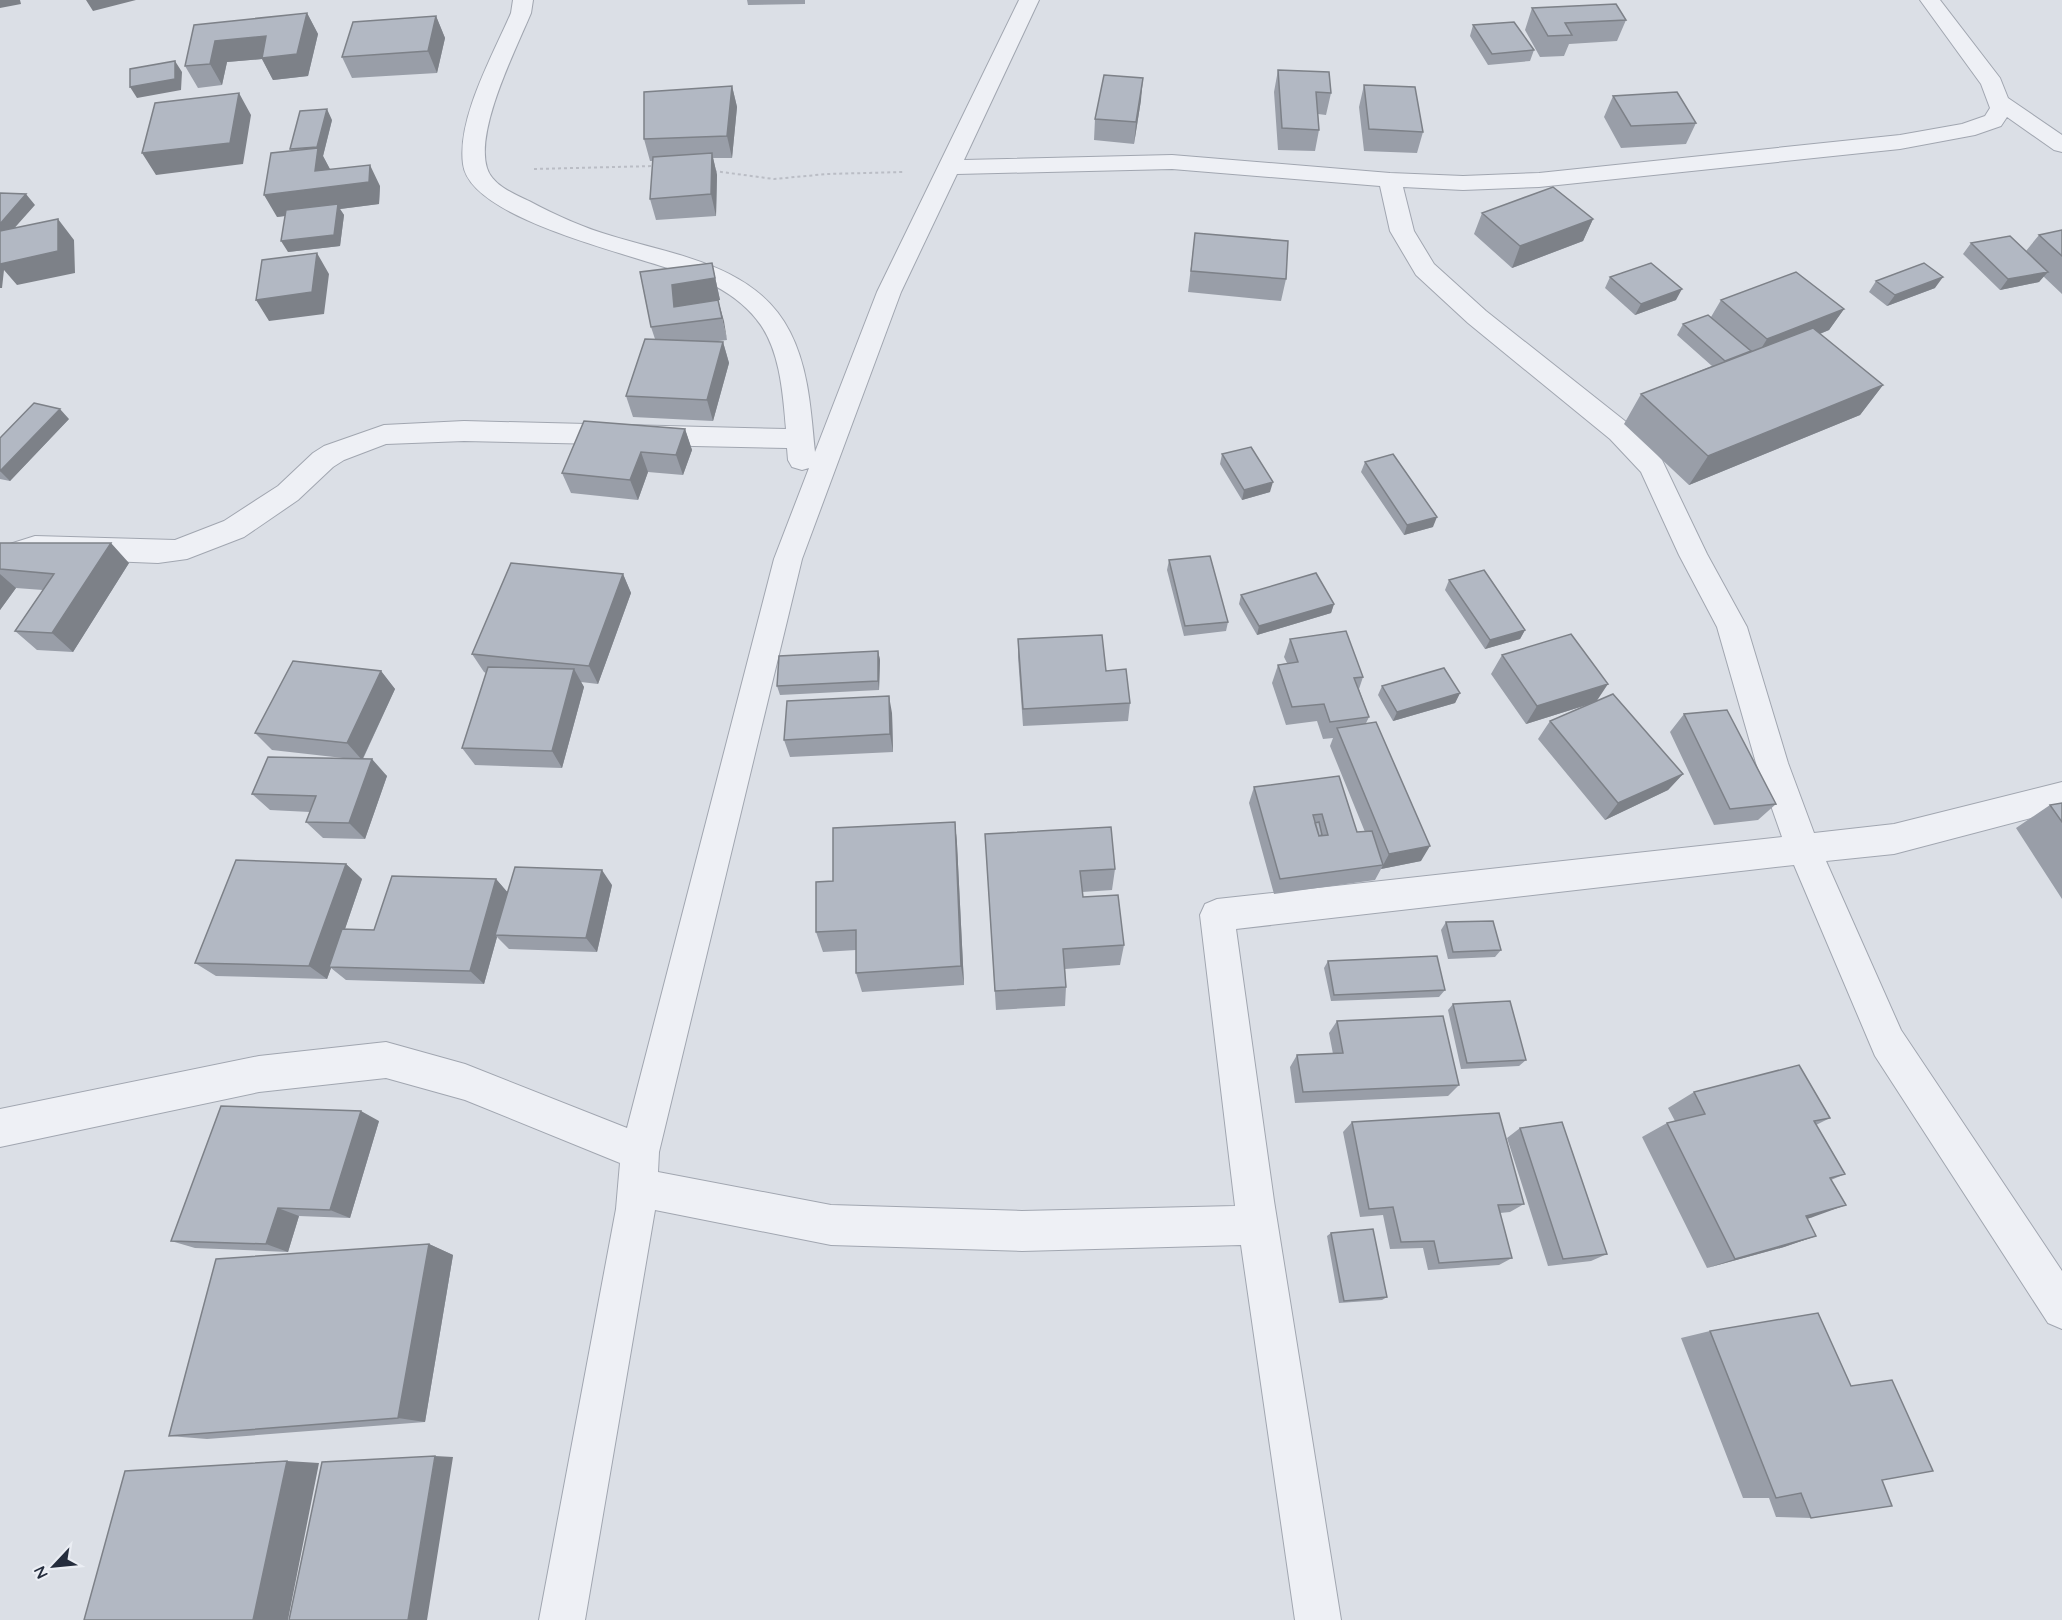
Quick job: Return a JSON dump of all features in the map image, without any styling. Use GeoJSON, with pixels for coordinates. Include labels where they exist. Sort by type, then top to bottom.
{"type":"FeatureCollection","features":[{"type":"Feature","properties":{"kind":"street"},"geometry":{"type":"LineString","coordinates":[[523,0],[521,13],[476,129],[474,162],[478,177],[489,187],[514,202],[599,240],[674,261],[720,279],[754,301],[767,315],[779,334],[795,388],[807,509]]}},
{"type":"Feature","properties":{"kind":"street"},"geometry":{"type":"LineString","coordinates":[[562,1620],[636,1209],[639,1170],[788,559],[889,292],[1029,0]]}},
{"type":"Feature","properties":{"kind":"street"},"geometry":{"type":"LineString","coordinates":[[947,170],[1172,162],[1390,180],[1463,183],[1539,180],[1899,142],[1967,130],[1993,120],[2001,108],[1992,83],[1930,0]]}},
{"type":"Feature","properties":{"kind":"street"},"geometry":{"type":"LineString","coordinates":[[1998,101],[2062,145]]}},
{"type":"Feature","properties":{"kind":"street"},"geometry":{"type":"LineString","coordinates":[[1390,180],[1402,231],[1425,269],[1477,317],[1620,432],[1652,467],[1693,555],[1732,627],[1772,763],[1804,850],[1888,1043],[2036,1266],[2062,1310]]}},
{"type":"Feature","properties":{"kind":"street"},"geometry":{"type":"LineString","coordinates":[[0,558],[35,547],[158,552],[177,551],[196,545],[234,530],[288,493],[323,460],[334,453],[384,435],[464,431],[800,439]]}},
{"type":"Feature","properties":{"kind":"street"},"geometry":{"type":"LineString","coordinates":[[1318,1620],[1257,1225],[1216,915],[1894,839],[2062,796]]}},
{"type":"Feature","properties":{"kind":"street"},"geometry":{"type":"LineString","coordinates":[[0,1128],[259,1074],[386,1060],[465,1082],[639,1170],[831,1225],[1022,1231],[1257,1225]]}},
{"type":"Feature","properties":{"kind":"path"},"geometry":{"type":"LineString","coordinates":[[477,171],[655,166]]}},
{"type":"Feature","properties":{"kind":"path"},"geometry":{"type":"LineString","coordinates":[[711,170],[754,178],[774,179],[869,172],[947,170]]}},
{"type":"Feature","properties":{"kind":"building"},"geometry":{"type":"Polygon","coordinates":[[[1616,4],[1626,20],[1565,23],[1572,35],[1548,36],[1532,8],[1616,4]]]}},
{"type":"Feature","properties":{"kind":"building"},"geometry":{"type":"Polygon","coordinates":[[[307,13],[297,54],[262,58],[266,36],[215,41],[210,64],[185,66],[194,25],[307,13]]]}},
{"type":"Feature","properties":{"kind":"building"},"geometry":{"type":"Polygon","coordinates":[[[436,16],[428,51],[342,57],[353,22],[436,16]]]}},
{"type":"Feature","properties":{"kind":"building"},"geometry":{"type":"Polygon","coordinates":[[[1514,22],[1534,50],[1492,54],[1473,25],[1514,22]]]}},
{"type":"Feature","properties":{"kind":"building"},"geometry":{"type":"Polygon","coordinates":[[[175,61],[175,79],[130,87],[130,69],[175,61]]]}},
{"type":"Feature","properties":{"kind":"building"},"geometry":{"type":"Polygon","coordinates":[[[1278,70],[1329,72],[1331,93],[1316,92],[1319,130],[1282,128],[1278,70]]]}},
{"type":"Feature","properties":{"kind":"building"},"geometry":{"type":"Polygon","coordinates":[[[1104,75],[1143,78],[1136,122],[1095,119],[1104,75]]]}},
{"type":"Feature","properties":{"kind":"building"},"geometry":{"type":"Polygon","coordinates":[[[1364,85],[1415,87],[1423,132],[1369,129],[1364,85]]]}},
{"type":"Feature","properties":{"kind":"building"},"geometry":{"type":"Polygon","coordinates":[[[732,86],[727,136],[644,139],[644,92],[732,86]]]}},
{"type":"Feature","properties":{"kind":"building"},"geometry":{"type":"Polygon","coordinates":[[[1677,92],[1696,123],[1631,126],[1613,96],[1677,92]]]}},
{"type":"Feature","properties":{"kind":"building"},"geometry":{"type":"Polygon","coordinates":[[[239,93],[230,143],[142,153],[155,103],[239,93]]]}},
{"type":"Feature","properties":{"kind":"building"},"geometry":{"type":"Polygon","coordinates":[[[327,109],[317,147],[290,149],[300,111],[327,109]]]}},
{"type":"Feature","properties":{"kind":"building"},"geometry":{"type":"Polygon","coordinates":[[[318,148],[315,171],[370,165],[369,182],[264,195],[271,153],[318,148]]]}},
{"type":"Feature","properties":{"kind":"building"},"geometry":{"type":"Polygon","coordinates":[[[712,153],[711,194],[650,199],[653,157],[712,153]]]}},
{"type":"Feature","properties":{"kind":"building"},"geometry":{"type":"Polygon","coordinates":[[[1553,187],[1593,219],[1520,246],[1482,213],[1553,187]]]}},
{"type":"Feature","properties":{"kind":"building"},"geometry":{"type":"Polygon","coordinates":[[[0,193],[26,194],[0,224],[0,193]]]}},
{"type":"Feature","properties":{"kind":"building"},"geometry":{"type":"Polygon","coordinates":[[[338,204],[334,235],[281,241],[286,210],[338,204]]]}},
{"type":"Feature","properties":{"kind":"building"},"geometry":{"type":"Polygon","coordinates":[[[58,219],[58,251],[0,264],[0,231],[58,219]]]}},
{"type":"Feature","properties":{"kind":"building"},"geometry":{"type":"Polygon","coordinates":[[[2062,230],[2062,256],[2039,235],[2062,230]]]}},
{"type":"Feature","properties":{"kind":"building"},"geometry":{"type":"Polygon","coordinates":[[[1195,233],[1288,241],[1286,279],[1191,271],[1195,233]]]}},
{"type":"Feature","properties":{"kind":"building"},"geometry":{"type":"Polygon","coordinates":[[[2010,236],[2048,272],[2008,279],[1971,243],[2010,236]]]}},
{"type":"Feature","properties":{"kind":"building"},"geometry":{"type":"Polygon","coordinates":[[[317,253],[312,292],[256,300],[262,260],[317,253]]]}},
{"type":"Feature","properties":{"kind":"building"},"geometry":{"type":"Polygon","coordinates":[[[712,263],[715,278],[672,285],[674,307],[718,300],[722,318],[651,327],[640,272],[712,263]]]}},
{"type":"Feature","properties":{"kind":"building"},"geometry":{"type":"Polygon","coordinates":[[[1651,263],[1682,289],[1641,304],[1610,277],[1651,263]]]}},
{"type":"Feature","properties":{"kind":"building"},"geometry":{"type":"Polygon","coordinates":[[[1924,263],[1943,277],[1895,295],[1876,281],[1924,263]]]}},
{"type":"Feature","properties":{"kind":"building"},"geometry":{"type":"Polygon","coordinates":[[[1796,272],[1844,309],[1767,339],[1721,300],[1796,272]]]}},
{"type":"Feature","properties":{"kind":"building"},"geometry":{"type":"Polygon","coordinates":[[[1708,315],[1751,351],[1725,361],[1683,324],[1708,315]]]}},
{"type":"Feature","properties":{"kind":"building"},"geometry":{"type":"Polygon","coordinates":[[[1813,328],[1883,385],[1708,456],[1641,394],[1813,328]]]}},
{"type":"Feature","properties":{"kind":"building"},"geometry":{"type":"Polygon","coordinates":[[[645,339],[723,342],[707,400],[626,396],[645,339]]]}},
{"type":"Feature","properties":{"kind":"building"},"geometry":{"type":"Polygon","coordinates":[[[34,403],[60,409],[0,471],[0,438],[34,403]]]}},
{"type":"Feature","properties":{"kind":"building"},"geometry":{"type":"Polygon","coordinates":[[[584,421],[685,429],[676,455],[641,452],[630,480],[562,473],[584,421]]]}},
{"type":"Feature","properties":{"kind":"building"},"geometry":{"type":"Polygon","coordinates":[[[1251,447],[1273,482],[1244,490],[1222,454],[1251,447]]]}},
{"type":"Feature","properties":{"kind":"building"},"geometry":{"type":"Polygon","coordinates":[[[1393,454],[1437,517],[1407,525],[1365,462],[1393,454]]]}},
{"type":"Feature","properties":{"kind":"building"},"geometry":{"type":"Polygon","coordinates":[[[0,543],[111,543],[52,633],[15,631],[54,574],[0,569],[0,543]]]}},
{"type":"Feature","properties":{"kind":"building"},"geometry":{"type":"Polygon","coordinates":[[[1210,556],[1228,622],[1185,626],[1169,560],[1210,556]]]}},
{"type":"Feature","properties":{"kind":"building"},"geometry":{"type":"Polygon","coordinates":[[[511,563],[623,574],[589,666],[472,654],[511,563]]]}},
{"type":"Feature","properties":{"kind":"building"},"geometry":{"type":"Polygon","coordinates":[[[1484,570],[1525,630],[1490,640],[1449,580],[1484,570]]]}},
{"type":"Feature","properties":{"kind":"building"},"geometry":{"type":"Polygon","coordinates":[[[1316,573],[1334,604],[1259,626],[1241,595],[1316,573]]]}},
{"type":"Feature","properties":{"kind":"building"},"geometry":{"type":"Polygon","coordinates":[[[1346,631],[1363,677],[1354,678],[1369,717],[1330,722],[1324,704],[1292,707],[1278,665],[1298,662],[1290,639],[1346,631]]]}},
{"type":"Feature","properties":{"kind":"building"},"geometry":{"type":"Polygon","coordinates":[[[1571,634],[1608,684],[1537,706],[1502,655],[1571,634]]]}},
{"type":"Feature","properties":{"kind":"building"},"geometry":{"type":"Polygon","coordinates":[[[1102,635],[1106,671],[1126,669],[1130,703],[1023,709],[1018,639],[1102,635]]]}},
{"type":"Feature","properties":{"kind":"building"},"geometry":{"type":"Polygon","coordinates":[[[878,651],[878,681],[777,686],[779,656],[878,651]]]}},
{"type":"Feature","properties":{"kind":"building"},"geometry":{"type":"Polygon","coordinates":[[[293,661],[381,671],[347,743],[255,733],[293,661]]]}},
{"type":"Feature","properties":{"kind":"building"},"geometry":{"type":"Polygon","coordinates":[[[488,667],[574,669],[552,751],[462,748],[488,667]]]}},
{"type":"Feature","properties":{"kind":"building"},"geometry":{"type":"Polygon","coordinates":[[[1444,668],[1460,693],[1397,712],[1382,686],[1444,668]]]}},
{"type":"Feature","properties":{"kind":"building"},"geometry":{"type":"Polygon","coordinates":[[[1613,694],[1683,774],[1618,803],[1550,721],[1613,694]]]}},
{"type":"Feature","properties":{"kind":"building"},"geometry":{"type":"Polygon","coordinates":[[[889,696],[890,734],[784,740],[787,701],[889,696]]]}},
{"type":"Feature","properties":{"kind":"building"},"geometry":{"type":"Polygon","coordinates":[[[1727,710],[1776,804],[1730,809],[1684,714],[1727,710]]]}},
{"type":"Feature","properties":{"kind":"building"},"geometry":{"type":"Polygon","coordinates":[[[1376,722],[1430,846],[1389,854],[1337,728],[1376,722]]]}},
{"type":"Feature","properties":{"kind":"building"},"geometry":{"type":"Polygon","coordinates":[[[268,757],[372,759],[349,823],[306,822],[316,796],[252,794],[268,757]]]}},
{"type":"Feature","properties":{"kind":"building"},"geometry":{"type":"Polygon","coordinates":[[[1339,776],[1357,832],[1372,831],[1383,865],[1280,879],[1254,787],[1339,776]],[[1322,814],[1313,815],[1319,836],[1328,835],[1322,814]]]}},
{"type":"Feature","properties":{"kind":"building"},"geometry":{"type":"Polygon","coordinates":[[[2062,803],[2062,822],[2050,805],[2062,803]]]}},
{"type":"Feature","properties":{"kind":"building"},"geometry":{"type":"Polygon","coordinates":[[[955,822],[961,966],[856,973],[856,930],[816,932],[816,882],[833,881],[833,828],[955,822]]]}},
{"type":"Feature","properties":{"kind":"building"},"geometry":{"type":"Polygon","coordinates":[[[1319,822],[1322,835],[1319,836],[1315,823],[1319,822]]]}},
{"type":"Feature","properties":{"kind":"building"},"geometry":{"type":"Polygon","coordinates":[[[1111,827],[1115,869],[1080,871],[1083,897],[1118,895],[1124,945],[1063,949],[1066,987],[995,991],[985,834],[1111,827]]]}},
{"type":"Feature","properties":{"kind":"building"},"geometry":{"type":"Polygon","coordinates":[[[236,860],[346,864],[309,966],[195,963],[236,860]]]}},
{"type":"Feature","properties":{"kind":"building"},"geometry":{"type":"Polygon","coordinates":[[[515,867],[602,870],[586,938],[495,935],[515,867]]]}},
{"type":"Feature","properties":{"kind":"building"},"geometry":{"type":"Polygon","coordinates":[[[392,876],[496,879],[470,971],[329,967],[342,929],[374,930],[392,876]]]}},
{"type":"Feature","properties":{"kind":"building"},"geometry":{"type":"Polygon","coordinates":[[[1493,921],[1501,950],[1453,952],[1446,922],[1493,921]]]}},
{"type":"Feature","properties":{"kind":"building"},"geometry":{"type":"Polygon","coordinates":[[[1437,956],[1445,990],[1334,995],[1328,961],[1437,956]]]}},
{"type":"Feature","properties":{"kind":"building"},"geometry":{"type":"Polygon","coordinates":[[[1510,1001],[1526,1060],[1467,1063],[1453,1004],[1510,1001]]]}},
{"type":"Feature","properties":{"kind":"building"},"geometry":{"type":"Polygon","coordinates":[[[1443,1016],[1459,1085],[1303,1092],[1297,1055],[1343,1053],[1337,1021],[1443,1016]]]}},
{"type":"Feature","properties":{"kind":"building"},"geometry":{"type":"Polygon","coordinates":[[[1799,1065],[1830,1118],[1814,1121],[1845,1174],[1830,1178],[1846,1205],[1806,1216],[1816,1236],[1735,1259],[1667,1123],[1705,1114],[1694,1092],[1799,1065]]]}},
{"type":"Feature","properties":{"kind":"building"},"geometry":{"type":"Polygon","coordinates":[[[221,1106],[361,1111],[330,1210],[278,1208],[266,1244],[171,1241],[221,1106]]]}},
{"type":"Feature","properties":{"kind":"building"},"geometry":{"type":"Polygon","coordinates":[[[1499,1113],[1524,1204],[1498,1205],[1512,1258],[1439,1263],[1434,1241],[1401,1242],[1393,1207],[1369,1209],[1352,1122],[1499,1113]]]}},
{"type":"Feature","properties":{"kind":"building"},"geometry":{"type":"Polygon","coordinates":[[[1562,1122],[1607,1254],[1563,1259],[1520,1128],[1562,1122]]]}},
{"type":"Feature","properties":{"kind":"building"},"geometry":{"type":"Polygon","coordinates":[[[1373,1229],[1387,1297],[1344,1301],[1331,1233],[1373,1229]]]}},
{"type":"Feature","properties":{"kind":"building"},"geometry":{"type":"Polygon","coordinates":[[[429,1244],[398,1418],[169,1436],[216,1259],[429,1244]]]}},
{"type":"Feature","properties":{"kind":"building"},"geometry":{"type":"Polygon","coordinates":[[[1818,1313],[1851,1386],[1892,1380],[1933,1471],[1882,1480],[1892,1506],[1811,1518],[1801,1493],[1776,1498],[1710,1331],[1818,1313]]]}},
{"type":"Feature","properties":{"kind":"building"},"geometry":{"type":"Polygon","coordinates":[[[435,1456],[408,1620],[289,1620],[322,1462],[435,1456]]]}},
{"type":"Feature","properties":{"kind":"building"},"geometry":{"type":"Polygon","coordinates":[[[287,1461],[253,1620],[84,1620],[125,1471],[287,1461]]]}}]}
